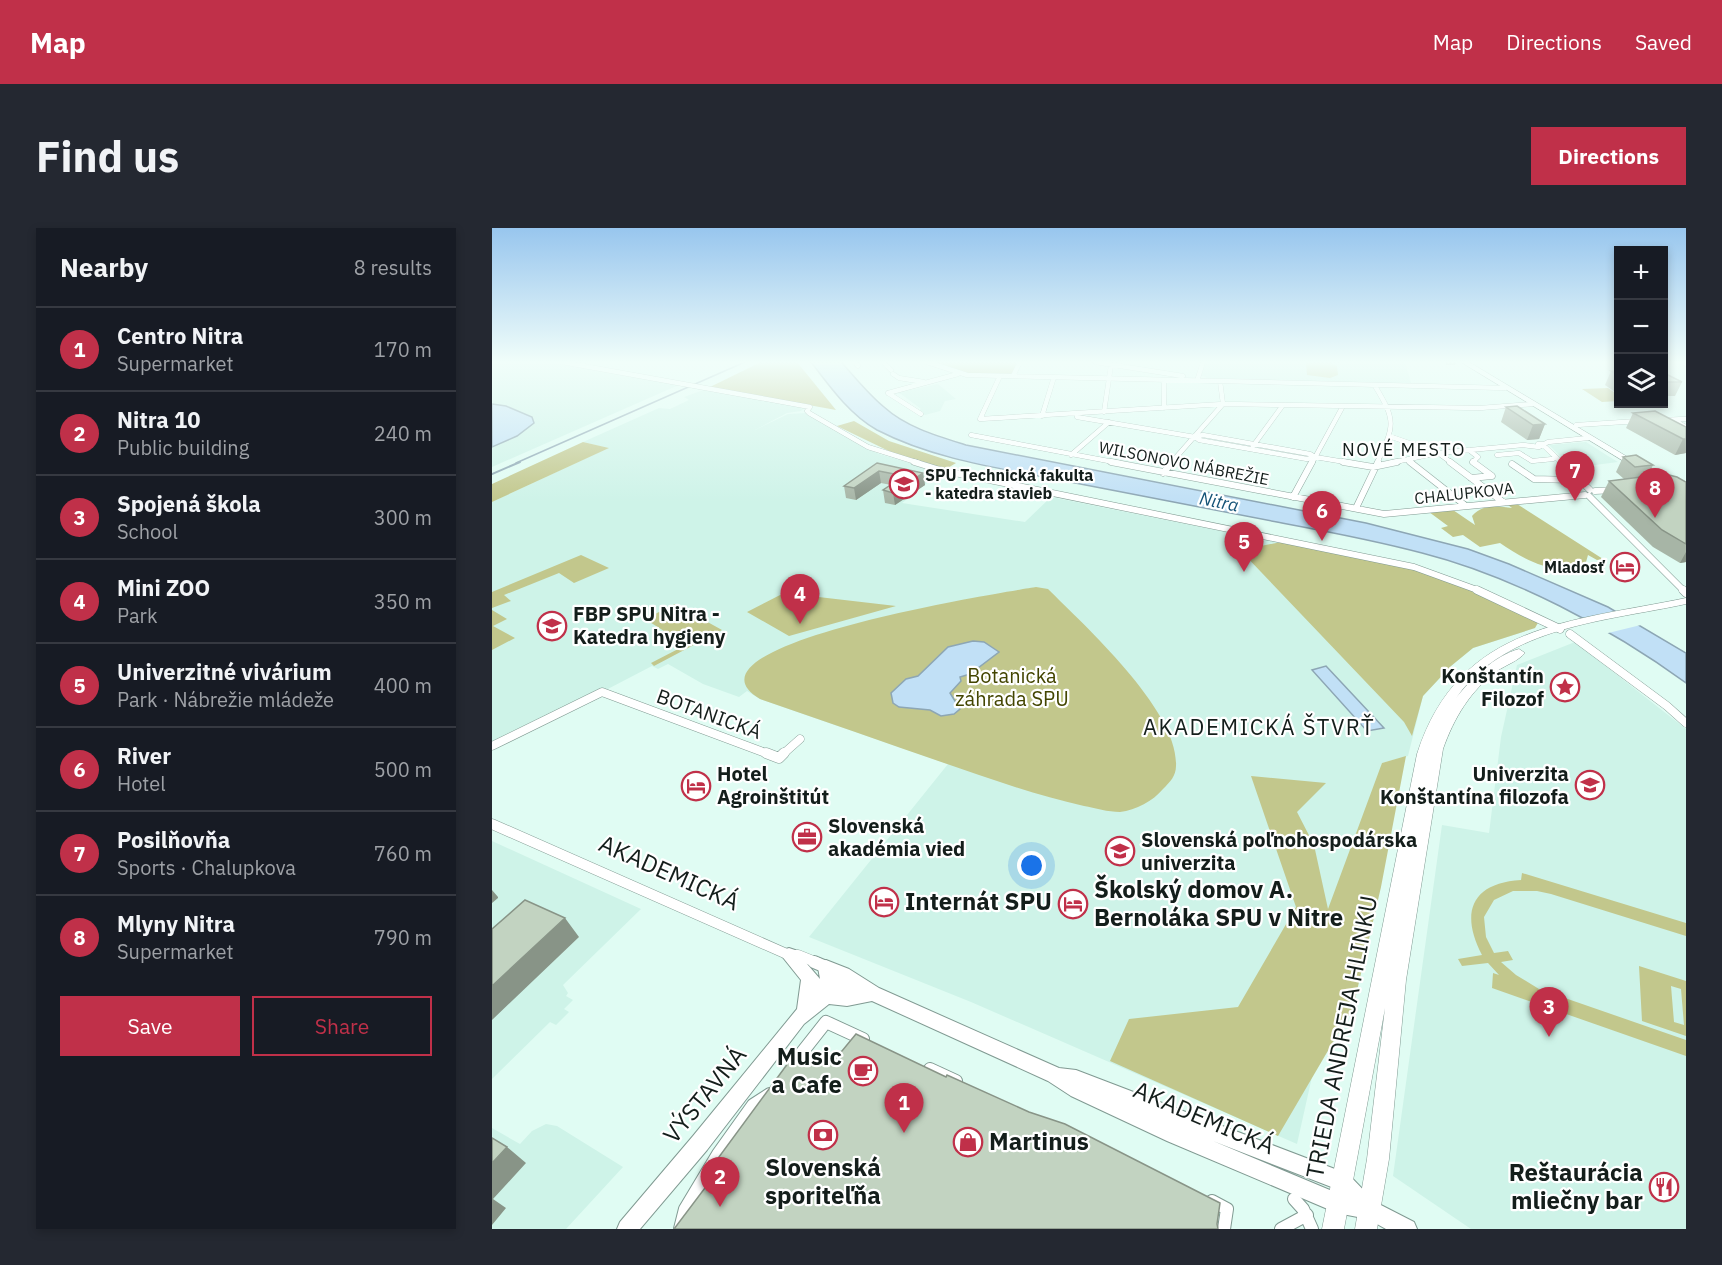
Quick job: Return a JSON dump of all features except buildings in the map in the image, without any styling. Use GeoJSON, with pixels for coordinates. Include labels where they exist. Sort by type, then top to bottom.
{"type":"FeatureCollection","features":[{"type":"Feature","properties":{"kind":"main road"},"geometry":{"type":"LineString","coordinates":[[1542,409],[1572,425]]}},
{"type":"Feature","properties":{"kind":"main road"},"geometry":{"type":"LineString","coordinates":[[1544,409],[1592,438],[1657,483],[1686,496]]}},
{"type":"Feature","properties":{"kind":"main road"},"geometry":{"type":"LineString","coordinates":[[1592,438],[1686,491]]}},
{"type":"Feature","properties":{"kind":"main road"},"geometry":{"type":"LineString","coordinates":[[1634,616],[1686,601]]}},
{"type":"Feature","properties":{"kind":"main road"},"geometry":{"type":"LineString","coordinates":[[1634,616],[1686,609]]}},
{"type":"Feature","properties":{"kind":"main road","name":"TRIEDA ANDREJA HLINKU"},"geometry":{"type":"LineString","coordinates":[[1333,1229],[1421,768],[1433,724],[1453,694],[1488,658],[1518,644],[1634,616]]}},
{"type":"Feature","properties":{"kind":"main road","name":"TRIEDA ANDREJA HLINKU"},"geometry":{"type":"LineString","coordinates":[[1368,1220],[1378,1159],[1397,980],[1439,738],[1451,713],[1474,683],[1485,673],[1526,649],[1565,632]]}},
{"type":"Feature","properties":{"kind":"street"},"geometry":{"type":"LineString","coordinates":[[809,409],[807,411],[809,413],[868,447],[940,470],[1414,567],[1501,600],[1565,632],[1667,706],[1686,723]]}},
{"type":"Feature","properties":{"kind":"street"},"geometry":{"type":"LineString","coordinates":[[913,409],[921,414]]}},
{"type":"Feature","properties":{"kind":"street"},"geometry":{"type":"LineString","coordinates":[[985,409],[980,419],[1154,409]]}},
{"type":"Feature","properties":{"kind":"street"},"geometry":{"type":"LineString","coordinates":[[1042,416],[1044,409]]}},
{"type":"Feature","properties":{"kind":"street"},"geometry":{"type":"LineString","coordinates":[[1163,473],[1219,409]]}},
{"type":"Feature","properties":{"kind":"street"},"geometry":{"type":"LineString","coordinates":[[1253,447],[1280,409]]}},
{"type":"Feature","properties":{"kind":"street"},"geometry":{"type":"LineString","coordinates":[[1293,497],[1342,409]]}},
{"type":"Feature","properties":{"kind":"street"},"geometry":{"type":"LineString","coordinates":[[1356,508],[1389,436],[1393,422],[1389,409]]}},
{"type":"Feature","properties":{"kind":"street"},"geometry":{"type":"LineString","coordinates":[[1071,455],[1121,411]]}},
{"type":"Feature","properties":{"kind":"street"},"geometry":{"type":"LineString","coordinates":[[1062,415],[1195,437],[1199,440],[1253,447],[1307,459],[1315,458],[1373,467],[1438,453],[1541,445],[1592,438]]}},
{"type":"Feature","properties":{"kind":"street"},"geometry":{"type":"LineString","coordinates":[[1651,421],[1686,419]]}},
{"type":"Feature","properties":{"kind":"street"},"geometry":{"type":"LineString","coordinates":[[1672,420],[1686,427]]}},
{"type":"Feature","properties":{"kind":"street"},"geometry":{"type":"LineString","coordinates":[[1572,425],[1643,421]]}},
{"type":"Feature","properties":{"kind":"street","name":"WILSONOVO NÁBREŽIE"},"geometry":{"type":"LineString","coordinates":[[971,435],[1356,508]]}},
{"type":"Feature","properties":{"kind":"street"},"geometry":{"type":"LineString","coordinates":[[1389,436],[1438,453],[1503,502]]}},
{"type":"Feature","properties":{"kind":"street"},"geometry":{"type":"LineString","coordinates":[[1541,445],[1686,593]]}},
{"type":"Feature","properties":{"kind":"street"},"geometry":{"type":"LineString","coordinates":[[1541,445],[1686,586]]}},
{"type":"Feature","properties":{"kind":"street"},"geometry":{"type":"LineString","coordinates":[[1486,448],[1499,457],[1519,453],[1532,461],[1553,459]]}},
{"type":"Feature","properties":{"kind":"street"},"geometry":{"type":"LineString","coordinates":[[1469,450],[1478,457],[1473,462],[1492,476],[1471,478]]}},
{"type":"Feature","properties":{"kind":"street"},"geometry":{"type":"LineString","coordinates":[[1407,460],[1466,506]]}},
{"type":"Feature","properties":{"kind":"street"},"geometry":{"type":"LineString","coordinates":[[1512,464],[1534,480],[1573,480]]}},
{"type":"Feature","properties":{"kind":"street","name":"CHALUPKOVA"},"geometry":{"type":"LineString","coordinates":[[1356,508],[1384,514],[1620,489]]}},
{"type":"Feature","properties":{"kind":"street","name":"BOTANICKÁ"},"geometry":{"type":"LineString","coordinates":[[492,746],[603,692],[779,758],[800,739]]}},
{"type":"Feature","properties":{"kind":"street","name":"AKADEMICKÁ"},"geometry":{"type":"LineString","coordinates":[[492,824],[789,955],[798,955],[843,974],[866,989],[1054,1075],[1077,1090],[1337,1203],[1368,1220]]}},
{"type":"Feature","properties":{"kind":"street"},"geometry":{"type":"LineString","coordinates":[[789,955],[824,996],[847,998],[866,989]]}},
{"type":"Feature","properties":{"kind":"street"},"geometry":{"type":"LineString","coordinates":[[824,996],[828,979],[826,967]]}},
{"type":"Feature","properties":{"kind":"street"},"geometry":{"type":"LineString","coordinates":[[805,1011],[809,979]]}},
{"type":"Feature","properties":{"kind":"street","name":"VÝSTAVNÁ"},"geometry":{"type":"LineString","coordinates":[[627,1229],[700,1143],[805,1011],[824,996]]}},
{"type":"Feature","properties":{"kind":"street"},"geometry":{"type":"LineString","coordinates":[[789,1070],[826,1023],[880,1046]]}},
{"type":"Feature","properties":{"kind":"street"},"geometry":{"type":"LineString","coordinates":[[921,1065],[973,1089]]}},
{"type":"Feature","properties":{"kind":"street","name":"AKADEMICKÁ"},"geometry":{"type":"LineString","coordinates":[[1054,1075],[1076,1079],[1341,1181]]}},
{"type":"Feature","properties":{"kind":"street"},"geometry":{"type":"LineString","coordinates":[[680,1229],[685,1209],[718,1154],[753,1106],[771,1094],[777,1086]]}},
{"type":"Feature","properties":{"kind":"street"},"geometry":{"type":"LineString","coordinates":[[1341,1181],[1368,1220],[1407,1229]]}},
{"type":"Feature","properties":{"kind":"street"},"geometry":{"type":"LineString","coordinates":[[1196,1193],[1227,1209],[1224,1229]]}},
{"type":"Feature","properties":{"kind":"street"},"geometry":{"type":"LineString","coordinates":[[1294,1198],[1307,1215],[1312,1229]]}},
{"type":"Feature","properties":{"kind":"street"},"geometry":{"type":"LineString","coordinates":[[1281,1229],[1307,1215]]}},
{"type":"Feature","properties":{"kind":"shaded area"},"geometry":{"type":"Polygon","coordinates":[[[492,409],[625,409],[492,467],[492,409]]]}},
{"type":"Feature","properties":{"kind":"shaded area","name":"Slovenská poľnohospodárska univerzita"},"geometry":{"type":"Polygon","coordinates":[[[657,409],[803,409],[787,413],[755,430],[788,414],[806,413],[879,454],[941,472],[902,503],[1025,522],[1051,497],[1260,539],[1286,541],[1535,628],[1473,648],[1451,666],[1423,696],[1408,756],[1382,763],[1297,1144],[971,1002],[809,937],[948,764],[760,699],[747,691],[739,697],[703,684],[668,664],[658,669],[652,666],[602,692],[492,742],[492,502],[608,448],[583,442],[657,409]]]}},
{"type":"Feature","properties":{"kind":"shaded area"},"geometry":{"type":"Polygon","coordinates":[[[941,409],[925,415],[919,410],[941,409]]]}},
{"type":"Feature","properties":{"kind":"shaded area"},"geometry":{"type":"Polygon","coordinates":[[[1586,442],[1618,462],[1572,468],[1549,445],[1586,442]]]}},
{"type":"Feature","properties":{"kind":"shaded area"},"geometry":{"type":"Polygon","coordinates":[[[1575,642],[1686,729],[1686,1229],[1471,1229],[1393,1176],[1442,825],[1489,833],[1501,737],[1517,665],[1575,642]]]}},
{"type":"Feature","properties":{"kind":"shaded area"},"geometry":{"type":"Polygon","coordinates":[[[492,841],[641,909],[563,985],[568,993],[566,996],[573,1000],[564,1009],[569,1012],[556,1025],[550,1022],[492,1079],[492,841]]]}},
{"type":"Feature","properties":{"kind":"shaded area"},"geometry":{"type":"Polygon","coordinates":[[[546,1124],[557,1126],[623,1167],[566,1229],[492,1229],[492,1128],[520,1144],[532,1131],[546,1124]]]}},
{"type":"Feature","properties":{"kind":"green space"},"geometry":{"type":"Polygon","coordinates":[[[854,421],[889,441],[956,463],[946,469],[895,454],[837,426],[854,421]]]}},
{"type":"Feature","properties":{"kind":"green space"},"geometry":{"type":"Polygon","coordinates":[[[583,442],[609,448],[492,502],[492,484],[583,442]]]}},
{"type":"Feature","properties":{"kind":"green space"},"geometry":{"type":"Polygon","coordinates":[[[1517,504],[1603,559],[1597,560],[1588,555],[1586,562],[1575,567],[1553,568],[1541,565],[1500,543],[1480,547],[1463,535],[1453,537],[1441,528],[1448,526],[1429,512],[1453,510],[1475,525],[1472,516],[1480,509],[1496,506],[1512,508],[1508,505],[1517,504]]]}},
{"type":"Feature","properties":{"kind":"green space"},"geometry":{"type":"Polygon","coordinates":[[[1286,541],[1402,566],[1470,588],[1539,621],[1535,628],[1473,648],[1451,666],[1423,696],[1412,736],[1404,722],[1240,550],[1286,541]]]}},
{"type":"Feature","properties":{"kind":"green space"},"geometry":{"type":"Polygon","coordinates":[[[581,555],[609,568],[574,583],[559,573],[504,595],[511,601],[492,608],[492,592],[581,555]]]}},
{"type":"Feature","properties":{"kind":"green space","name":"Botanická záhrada SPU"},"geometry":{"type":"Polygon","coordinates":[[[1036,587],[1048,589],[1106,647],[1147,696],[1162,720],[1173,744],[1176,770],[1168,784],[1144,804],[1126,811],[1111,811],[1071,803],[1018,788],[760,699],[744,679],[761,659],[800,640],[913,610],[1036,587]]]}},
{"type":"Feature","properties":{"kind":"green space"},"geometry":{"type":"Polygon","coordinates":[[[784,593],[896,606],[789,636],[747,612],[784,593]]]}},
{"type":"Feature","properties":{"kind":"green space"},"geometry":{"type":"Polygon","coordinates":[[[675,604],[722,630],[654,666],[651,663],[682,647],[660,633],[664,631],[645,619],[675,604]]]}},
{"type":"Feature","properties":{"kind":"green space"},"geometry":{"type":"Polygon","coordinates":[[[492,610],[507,619],[493,626],[515,638],[492,650],[492,610]]]}},
{"type":"Feature","properties":{"kind":"green space"},"geometry":{"type":"Polygon","coordinates":[[[1406,756],[1381,887],[1353,1008],[1278,1136],[1110,1061],[1129,1019],[1238,1007],[1296,907],[1251,776],[1326,783],[1297,812],[1314,845],[1328,909],[1382,763],[1406,756]]]}},
{"type":"Feature","properties":{"kind":"green space"},"geometry":{"type":"Polygon","coordinates":[[[1522,873],[1686,923],[1686,936],[1537,891],[1513,891],[1494,900],[1484,917],[1486,937],[1494,953],[1508,951],[1513,960],[1501,962],[1516,975],[1539,989],[1686,1040],[1686,1056],[1492,988],[1493,973],[1499,975],[1488,963],[1462,966],[1458,959],[1482,955],[1472,926],[1471,914],[1474,903],[1491,887],[1504,882],[1521,880],[1522,873]]]}},
{"type":"Feature","properties":{"kind":"green space"},"geometry":{"type":"Polygon","coordinates":[[[1639,966],[1686,981],[1686,1036],[1642,1021],[1639,966]],[[1671,986],[1674,1022],[1684,1025],[1681,989],[1671,986]]]}},
{"type":"Feature","properties":{"kind":"water"},"geometry":{"type":"Polygon","coordinates":[[[492,409],[512,409],[532,417],[534,423],[517,436],[492,447],[492,409]]]}},
{"type":"Feature","properties":{"kind":"water","name":"Nitra"},"geometry":{"type":"Polygon","coordinates":[[[850,409],[886,409],[922,430],[966,445],[1366,523],[1468,549],[1509,564],[1608,607],[1686,653],[1686,683],[1626,643],[1560,606],[1491,575],[1456,563],[1368,540],[948,457],[900,441],[877,430],[850,409]]]}},
{"type":"Feature","properties":{"kind":"water"},"geometry":{"type":"Polygon","coordinates":[[[973,641],[984,642],[999,652],[970,674],[960,677],[961,681],[950,693],[960,709],[954,714],[941,716],[930,710],[899,707],[893,703],[891,693],[906,679],[918,676],[948,647],[973,641]]]}},
{"type":"Feature","properties":{"kind":"water"},"geometry":{"type":"Polygon","coordinates":[[[1326,666],[1384,728],[1367,731],[1312,670],[1326,666]]]}},
{"type":"Feature","properties":{"kind":"pier"},"geometry":{"type":"Polygon","coordinates":[[[1620,610],[1645,624],[1604,634],[1579,619],[1620,610]]]}},
{"type":"Feature","properties":{"kind":"waterway"},"geometry":{"type":"LineString","coordinates":[[516,463],[639,409]]}},
{"type":"Feature","properties":{"kind":"waterway"},"geometry":{"type":"LineString","coordinates":[[492,474],[520,462]]}},
{"type":"Feature","properties":{"kind":"place","name":"SPU Technická fakulta - katedra stavieb"},"geometry":{"type":"Point","coordinates":[904,484]}},
{"type":"Feature","properties":{"kind":"place","name":"Posilňovňa"},"geometry":{"type":"Point","coordinates":[1575,501]}},
{"type":"Feature","properties":{"kind":"place","name":"Mlyny Nitra"},"geometry":{"type":"Point","coordinates":[1655,518]}},
{"type":"Feature","properties":{"kind":"place","name":"River"},"geometry":{"type":"Point","coordinates":[1322,541]}},
{"type":"Feature","properties":{"kind":"place","name":"Mladosť"},"geometry":{"type":"Point","coordinates":[1625,567]}},
{"type":"Feature","properties":{"kind":"place","name":"Univerzitné vivárium"},"geometry":{"type":"Point","coordinates":[1244,572]}},
{"type":"Feature","properties":{"kind":"place","name":"Mini ZOO"},"geometry":{"type":"Point","coordinates":[800,624]}},
{"type":"Feature","properties":{"kind":"place","name":"FBP SPU Nitra - Katedra hygieny"},"geometry":{"type":"Point","coordinates":[552,626]}},
{"type":"Feature","properties":{"kind":"place","name":"Konštantín Filozof"},"geometry":{"type":"Point","coordinates":[1565,687]}},
{"type":"Feature","properties":{"kind":"place","name":"Univerzita Konštantína filozofa"},"geometry":{"type":"Point","coordinates":[1590,785]}},
{"type":"Feature","properties":{"kind":"place","name":"Hotel Agroinštitút"},"geometry":{"type":"Point","coordinates":[696,786]}},
{"type":"Feature","properties":{"kind":"place","name":"Slovenská akadémia vied"},"geometry":{"type":"Point","coordinates":[807,837]}},
{"type":"Feature","properties":{"kind":"place","name":"Slovenská poľnohospodárska univerzita"},"geometry":{"type":"Point","coordinates":[1120,851]}},
{"type":"Feature","properties":{"kind":"place","name":"Internát SPU"},"geometry":{"type":"Point","coordinates":[884,902]}},
{"type":"Feature","properties":{"kind":"place","name":"Školský domov A. Bernoláka SPU v Nitre"},"geometry":{"type":"Point","coordinates":[1073,904]}},
{"type":"Feature","properties":{"kind":"place","name":"Spojená škola"},"geometry":{"type":"Point","coordinates":[1549,1037]}},
{"type":"Feature","properties":{"kind":"place","name":"Music a Cafe"},"geometry":{"type":"Point","coordinates":[863,1071]}},
{"type":"Feature","properties":{"kind":"place","name":"Centro Nitra"},"geometry":{"type":"Point","coordinates":[904,1133]}},
{"type":"Feature","properties":{"kind":"place","name":"Slovenská sporiteľňa"},"geometry":{"type":"Point","coordinates":[823,1135]}},
{"type":"Feature","properties":{"kind":"place","name":"Martinus"},"geometry":{"type":"Point","coordinates":[968,1142]}},
{"type":"Feature","properties":{"kind":"place","name":"Reštaurácia mliečny bar"},"geometry":{"type":"Point","coordinates":[1664,1187]}},
{"type":"Feature","properties":{"kind":"place","name":"Nitra 10"},"geometry":{"type":"Point","coordinates":[720,1207]}},
{"type":"Feature","properties":{"kind":"district","name":"NOVÉ MESTO"},"geometry":{"type":"Point","coordinates":[1404,450]}},
{"type":"Feature","properties":{"kind":"district","name":"AKADEMICKÁ ŠTVRŤ"},"geometry":{"type":"Point","coordinates":[1259,727]}}]}
